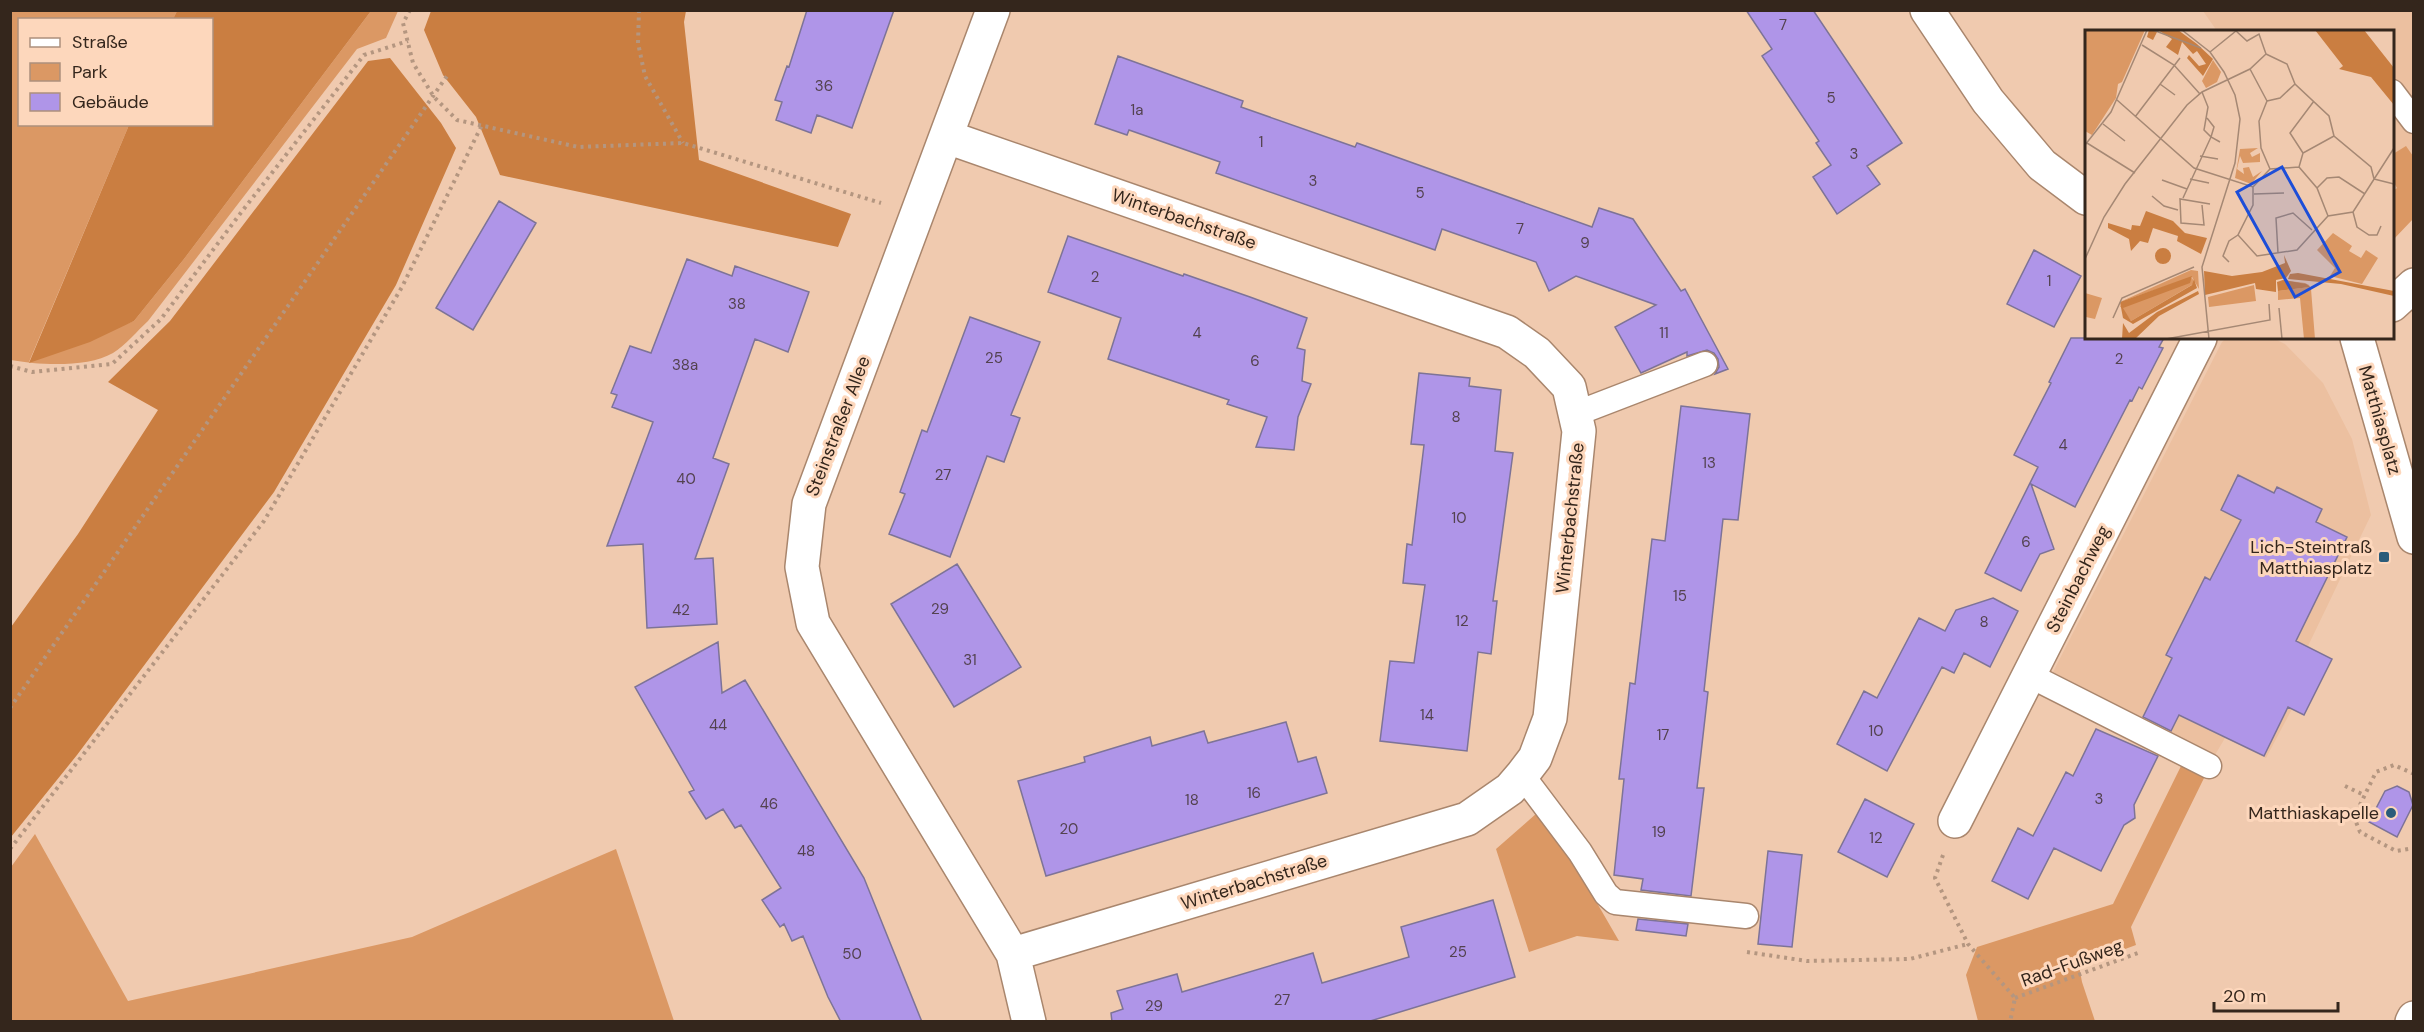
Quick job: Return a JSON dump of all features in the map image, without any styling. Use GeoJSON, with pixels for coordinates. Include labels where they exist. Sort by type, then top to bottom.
{"type":"FeatureCollection","features":[{"type":"Feature","properties":{"kind":"street","name":"Steinstraßer Allee"},"geometry":{"type":"LineString","coordinates":[[993,10],[809,504],[802,567],[813,623],[1013,954],[1029,1022]]}},
{"type":"Feature","properties":{"kind":"street"},"geometry":{"type":"LineString","coordinates":[[1927,10],[1988,101],[2042,165],[2085,197]]}},
{"type":"Feature","properties":{"kind":"street","name":"Winterbachstraße"},"geometry":{"type":"LineString","coordinates":[[947,137],[1507,332],[1538,353],[1569,387],[1579,431],[1550,718],[1535,758],[1510,789],[1467,819],[1013,954]]}},
{"type":"Feature","properties":{"kind":"street"},"geometry":{"type":"LineString","coordinates":[[2394,303],[2414,285]]}},
{"type":"Feature","properties":{"kind":"street","name":"Steinbachweg"},"geometry":{"type":"LineString","coordinates":[[1956,821],[2199,339]]}},
{"type":"Feature","properties":{"kind":"street","name":"Matthiasplatz"},"geometry":{"type":"LineString","coordinates":[[2356,339],[2414,537]]}},
{"type":"Feature","properties":{"kind":"lane"},"geometry":{"type":"LineString","coordinates":[[2394,95],[2414,120]]}},
{"type":"Feature","properties":{"kind":"lane"},"geometry":{"type":"LineString","coordinates":[[1575,414],[1705,364]]}},
{"type":"Feature","properties":{"kind":"lane"},"geometry":{"type":"LineString","coordinates":[[2030,675],[2210,766]]}},
{"type":"Feature","properties":{"kind":"lane"},"geometry":{"type":"LineString","coordinates":[[1522,775],[1580,852],[1606,894],[1615,902],[1746,916]]}},
{"type":"Feature","properties":{"kind":"path"},"geometry":{"type":"LineString","coordinates":[[410,10],[404,23],[413,63],[434,97],[457,120],[578,147],[683,143],[918,214]]}},
{"type":"Feature","properties":{"kind":"path"},"geometry":{"type":"LineString","coordinates":[[639,10],[638,43],[645,76],[683,143]]}},
{"type":"Feature","properties":{"kind":"path"},"geometry":{"type":"LineString","coordinates":[[10,366],[32,372],[112,364],[161,319],[364,55],[408,41]]}},
{"type":"Feature","properties":{"kind":"path"},"geometry":{"type":"LineString","coordinates":[[10,708],[449,73]]}},
{"type":"Feature","properties":{"kind":"path"},"geometry":{"type":"LineString","coordinates":[[10,849],[264,521],[402,287],[482,125]]}},
{"type":"Feature","properties":{"kind":"path"},"geometry":{"type":"LineString","coordinates":[[2414,774],[2394,765],[2376,772],[2354,816],[2360,832],[2396,851],[2414,848]]}},
{"type":"Feature","properties":{"kind":"path"},"geometry":{"type":"LineString","coordinates":[[2345,786],[2364,795]]}},
{"type":"Feature","properties":{"kind":"path"},"geometry":{"type":"LineString","coordinates":[[1956,821],[1935,878],[1968,944],[2015,998],[2010,1022]]}},
{"type":"Feature","properties":{"kind":"path","name":"Rad-Fußweg"},"geometry":{"type":"LineString","coordinates":[[2015,998],[2138,953]]}},
{"type":"Feature","properties":{"kind":"shaded area"},"geometry":{"type":"Polygon","coordinates":[[[177,11],[371,11],[184,259],[134,321],[90,342],[29,363],[129,126],[213,126],[213,18],[174,18],[177,11]]]}},
{"type":"Feature","properties":{"kind":"shaded area"},"geometry":{"type":"Polygon","coordinates":[[[431,11],[686,11],[684,22],[699,160],[851,214],[838,247],[500,175],[476,117],[443,75],[424,30],[431,11]]]}},
{"type":"Feature","properties":{"kind":"shaded area"},"geometry":{"type":"Polygon","coordinates":[[[2203,11],[2413,11],[2413,216],[2394,239],[2394,30],[2216,30],[2203,11]]]}},
{"type":"Feature","properties":{"kind":"shaded area"},"geometry":{"type":"Polygon","coordinates":[[[390,58],[441,123],[456,148],[396,285],[274,492],[77,755],[11,837],[11,627],[78,534],[158,410],[108,382],[170,321],[368,61],[390,58]]]}},
{"type":"Feature","properties":{"kind":"shaded area"},"geometry":{"type":"Polygon","coordinates":[[[2226,339],[2275,339],[2285,344],[2323,383],[2352,439],[2371,515],[2308,646],[2332,659],[2304,715],[2292,709],[2266,758],[2225,738],[2215,755],[2053,672],[2222,342],[2226,339]]]}},
{"type":"Feature","properties":{"kind":"green space"},"geometry":{"type":"Polygon","coordinates":[[[10,11],[177,11],[174,18],[18,18],[18,126],[129,126],[29,362],[134,321],[184,259],[371,11],[398,11],[386,38],[357,49],[148,321],[127,342],[113,353],[90,361],[63,364],[35,363],[11,360],[10,11]]]}},
{"type":"Feature","properties":{"kind":"green space"},"geometry":{"type":"Polygon","coordinates":[[[2406,146],[2413,156],[2413,219],[2394,239],[2394,190],[2397,188],[2394,183],[2394,153],[2406,146]]]}},
{"type":"Feature","properties":{"kind":"green space"},"geometry":{"type":"Polygon","coordinates":[[[2183,762],[2206,774],[2131,927],[2136,945],[2079,966],[2095,1021],[1978,1021],[1966,975],[1977,947],[2113,904],[2183,762]]]}},
{"type":"Feature","properties":{"kind":"green space"},"geometry":{"type":"Polygon","coordinates":[[[1537,813],[1557,834],[1619,941],[1577,936],[1529,952],[1496,849],[1537,813]]]}},
{"type":"Feature","properties":{"kind":"green space"},"geometry":{"type":"Polygon","coordinates":[[[35,834],[128,1001],[412,937],[616,849],[674,1021],[11,1021],[11,867],[35,834]]]}},
{"type":"Feature","properties":{"kind":"building"},"geometry":{"type":"Polygon","coordinates":[[[807,10],[894,10],[852,128],[817,115],[811,133],[776,120],[782,102],[775,100],[787,66],[789,67],[807,10]]]}},
{"type":"Feature","properties":{"kind":"building"},"geometry":{"type":"Polygon","coordinates":[[[1746,10],[1813,10],[1902,143],[1867,166],[1880,184],[1837,214],[1813,177],[1831,165],[1816,143],[1819,141],[1762,56],[1772,49],[1746,10]]]}},
{"type":"Feature","properties":{"kind":"building"},"geometry":{"type":"Polygon","coordinates":[[[1118,56],[1243,101],[1241,107],[1355,147],[1357,143],[1592,227],[1599,208],[1633,219],[1681,291],[1685,289],[1728,369],[1715,374],[1719,367],[1718,359],[1714,353],[1707,350],[1687,356],[1687,352],[1641,373],[1615,327],[1656,305],[1576,276],[1549,291],[1536,262],[1442,229],[1435,250],[1216,173],[1220,162],[1129,130],[1127,135],[1095,124],[1118,56]]]}},
{"type":"Feature","properties":{"kind":"building"},"geometry":{"type":"Polygon","coordinates":[[[499,201],[536,223],[473,330],[436,308],[499,201]]]}},
{"type":"Feature","properties":{"kind":"building"},"geometry":{"type":"Polygon","coordinates":[[[1068,236],[1307,318],[1297,348],[1305,350],[1302,381],[1311,384],[1298,417],[1294,450],[1256,447],[1267,417],[1227,404],[1229,400],[1108,359],[1121,318],[1048,292],[1068,236]]]}},
{"type":"Feature","properties":{"kind":"building"},"geometry":{"type":"Polygon","coordinates":[[[2034,250],[2081,276],[2054,327],[2007,304],[2034,250]]]}},
{"type":"Feature","properties":{"kind":"building"},"geometry":{"type":"Polygon","coordinates":[[[687,259],[732,276],[735,266],[809,292],[788,352],[755,339],[713,458],[729,464],[695,559],[713,558],[717,624],[647,628],[643,544],[607,546],[653,422],[612,407],[617,395],[611,393],[630,346],[651,353],[687,259]]]}},
{"type":"Feature","properties":{"kind":"building"},"geometry":{"type":"Polygon","coordinates":[[[970,317],[1040,342],[1011,415],[1020,418],[1004,462],[987,456],[950,557],[889,534],[905,494],[900,492],[922,430],[927,432],[970,317]]]}},
{"type":"Feature","properties":{"kind":"building"},"geometry":{"type":"Polygon","coordinates":[[[2071,338],[2163,339],[2159,347],[2163,348],[2142,389],[2139,387],[2132,401],[2130,400],[2075,507],[2031,484],[2054,549],[2040,554],[2021,591],[1985,573],[2038,467],[2014,455],[2051,383],[2049,382],[2071,338]]]}},
{"type":"Feature","properties":{"kind":"building"},"geometry":{"type":"Polygon","coordinates":[[[1419,373],[1470,378],[1469,386],[1501,390],[1495,451],[1513,453],[1493,601],[1497,601],[1491,654],[1478,652],[1467,751],[1380,741],[1390,661],[1414,663],[1425,585],[1403,583],[1407,544],[1412,545],[1424,445],[1411,444],[1419,373]]]}},
{"type":"Feature","properties":{"kind":"building"},"geometry":{"type":"Polygon","coordinates":[[[1681,406],[1750,414],[1738,520],[1723,519],[1704,691],[1708,692],[1697,788],[1704,788],[1691,896],[1641,890],[1643,879],[1614,875],[1624,779],[1619,779],[1630,683],[1635,684],[1652,539],[1665,541],[1681,406]]]}},
{"type":"Feature","properties":{"kind":"building"},"geometry":{"type":"Polygon","coordinates":[[[2238,475],[2274,493],[2277,487],[2322,509],[2316,522],[2347,537],[2296,641],[2332,659],[2304,715],[2288,707],[2264,756],[2179,715],[2171,731],[2143,717],[2172,658],[2166,655],[2205,577],[2210,580],[2241,520],[2221,510],[2238,475]]]}},
{"type":"Feature","properties":{"kind":"building"},"geometry":{"type":"Polygon","coordinates":[[[957,564],[1021,667],[954,707],[891,604],[957,564]]]}},
{"type":"Feature","properties":{"kind":"building"},"geometry":{"type":"Polygon","coordinates":[[[1993,598],[2018,611],[1990,667],[1964,653],[1954,673],[1942,667],[1887,771],[1837,744],[1864,691],[1877,698],[1919,618],[1945,631],[1956,610],[1993,598]]]}},
{"type":"Feature","properties":{"kind":"building"},"geometry":{"type":"Polygon","coordinates":[[[718,642],[722,693],[745,680],[864,878],[922,1022],[841,1022],[803,936],[792,941],[784,924],[780,927],[762,900],[781,888],[741,825],[735,828],[723,809],[706,819],[689,792],[694,790],[635,687],[718,642]]]}},
{"type":"Feature","properties":{"kind":"building"},"geometry":{"type":"Polygon","coordinates":[[[1286,722],[1298,762],[1316,757],[1327,793],[1046,876],[1018,781],[1085,762],[1084,757],[1150,737],[1152,746],[1204,731],[1208,743],[1286,722]]]}},
{"type":"Feature","properties":{"kind":"building"},"geometry":{"type":"Polygon","coordinates":[[[2096,729],[2158,756],[2134,805],[2135,818],[2124,825],[2101,871],[2054,848],[2028,899],[1992,881],[2018,828],[2033,836],[2066,772],[2073,776],[2096,729]]]}},
{"type":"Feature","properties":{"kind":"building","name":"Matthiaskapelle"},"geometry":{"type":"Polygon","coordinates":[[[2397,786],[2409,792],[2413,805],[2397,837],[2369,822],[2385,791],[2397,786]]]}},
{"type":"Feature","properties":{"kind":"building"},"geometry":{"type":"Polygon","coordinates":[[[1865,799],[1914,824],[1887,877],[1838,852],[1865,799]]]}},
{"type":"Feature","properties":{"kind":"building"},"geometry":{"type":"Polygon","coordinates":[[[1768,851],[1802,855],[1792,947],[1758,944],[1768,851]]]}},
{"type":"Feature","properties":{"kind":"building"},"geometry":{"type":"Polygon","coordinates":[[[1493,900],[1515,977],[1367,1022],[1112,1022],[1111,1013],[1123,1009],[1117,991],[1177,974],[1182,992],[1313,953],[1322,983],[1409,957],[1401,927],[1493,900]]]}},
{"type":"Feature","properties":{"kind":"building"},"geometry":{"type":"Polygon","coordinates":[[[1638,919],[1688,924],[1686,936],[1636,930],[1638,919]]]}},
{"type":"Feature","properties":{"kind":"place","name":"Lich-Steintraß Matthiasplatz"},"geometry":{"type":"Point","coordinates":[2384,557]}},
{"type":"Feature","properties":{"kind":"place","name":"Matthiaskapelle"},"geometry":{"type":"Point","coordinates":[2391,813]}}]}
